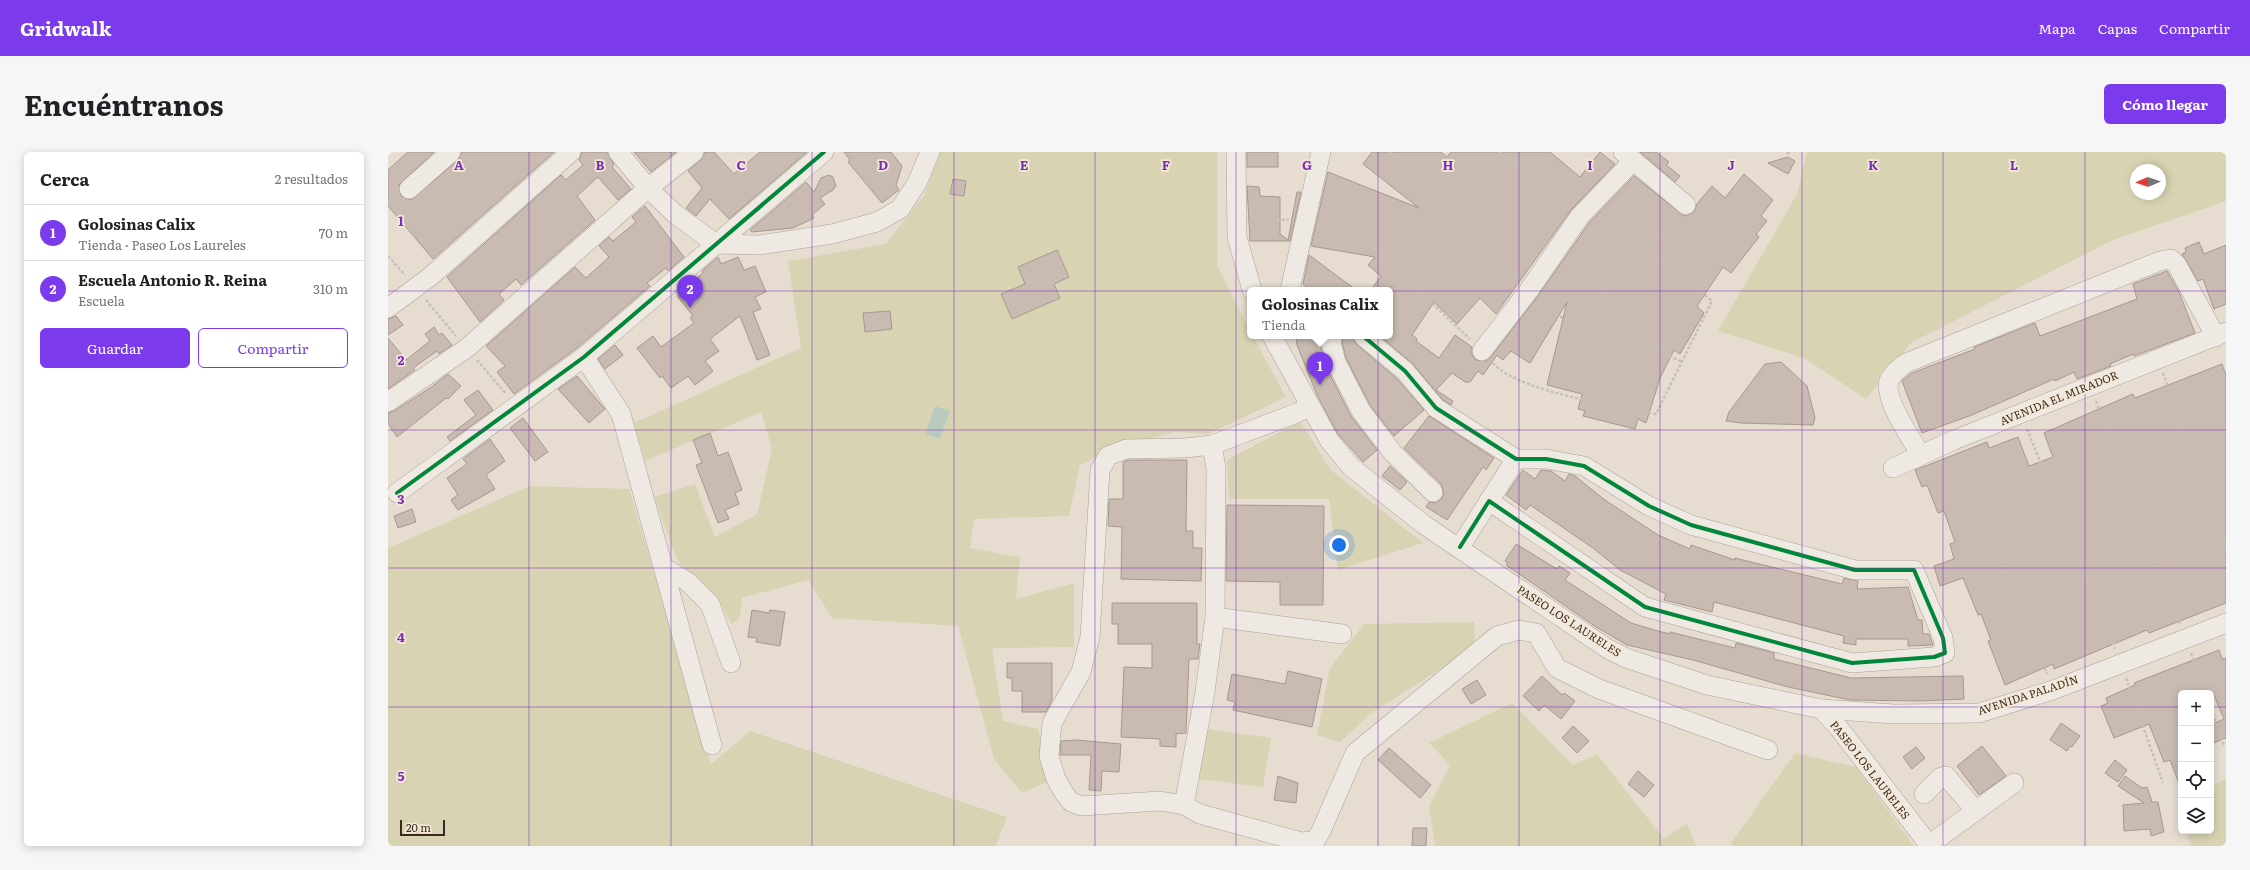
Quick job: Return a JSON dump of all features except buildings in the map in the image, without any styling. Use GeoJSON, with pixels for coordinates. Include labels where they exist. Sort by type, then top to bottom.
{"type":"FeatureCollection","features":[{"type":"Feature","properties":{"kind":"street"},"geometry":{"type":"LineString","coordinates":[[409,190],[451,152]]}},
{"type":"Feature","properties":{"kind":"street"},"geometry":{"type":"LineString","coordinates":[[388,308],[416,289],[571,152]]}},
{"type":"Feature","properties":{"kind":"street"},"geometry":{"type":"LineString","coordinates":[[618,152],[648,188],[681,218],[716,244],[760,245],[832,234],[877,222],[900,209],[917,183],[930,152]]}},
{"type":"Feature","properties":{"kind":"street"},"geometry":{"type":"LineString","coordinates":[[388,402],[467,348],[648,188],[694,152]]}},
{"type":"Feature","properties":{"kind":"street"},"geometry":{"type":"LineString","coordinates":[[397,493],[584,357],[824,152]]}},
{"type":"Feature","properties":{"kind":"street"},"geometry":{"type":"LineString","coordinates":[[1236,152],[1238,173],[1235,217],[1237,238],[1251,287]]}},
{"type":"Feature","properties":{"kind":"street"},"geometry":{"type":"LineString","coordinates":[[1295,287],[1305,221],[1313,192],[1321,152]]}},
{"type":"Feature","properties":{"kind":"street"},"geometry":{"type":"LineString","coordinates":[[1482,351],[1530,290],[1580,216],[1628,157],[1686,205]]}},
{"type":"Feature","properties":{"kind":"street"},"geometry":{"type":"LineString","coordinates":[[1921,455],[1891,400],[1889,382],[1896,372],[1906,363],[2160,261],[2171,259],[2177,265],[2221,335]]}},
{"type":"Feature","properties":{"kind":"street","name":"AVENIDA EL MIRADOR"},"geometry":{"type":"LineString","coordinates":[[1893,468],[1954,440],[2090,385],[2221,335]]}},
{"type":"Feature","properties":{"kind":"street","name":"PASEO LOS LAURELES"},"geometry":{"type":"LineString","coordinates":[[1274,339],[1329,440],[1351,467],[1423,524],[1460,547],[1546,609],[1608,649],[1626,658],[1707,685],[1821,709],[1838,728],[1929,846]]}},
{"type":"Feature","properties":{"kind":"street"},"geometry":{"type":"LineString","coordinates":[[1332,339],[1331,342],[1336,362],[1363,415],[1393,453],[1433,492]]}},
{"type":"Feature","properties":{"kind":"street"},"geometry":{"type":"LineString","coordinates":[[1367,339],[1405,371],[1436,408],[1516,458],[1546,459],[1584,466],[1649,506],[1698,528],[1855,570],[1914,570],[1943,638],[1945,653],[1934,657],[1852,663],[1645,607],[1489,501]]}},
{"type":"Feature","properties":{"kind":"street"},"geometry":{"type":"LineString","coordinates":[[584,357],[621,414],[665,568],[712,745]]}},
{"type":"Feature","properties":{"kind":"street"},"geometry":{"type":"LineString","coordinates":[[1310,406],[1212,445],[1185,448],[1126,448],[1108,456],[1100,470],[1090,638],[1081,672],[1052,723],[1049,756],[1056,779],[1071,802],[1082,806],[1160,801],[1184,805],[1200,814],[1301,842],[1317,843],[1355,753],[1497,636],[1519,630],[1536,633],[1557,668],[1599,689],[1768,750]]}},
{"type":"Feature","properties":{"kind":"street"},"geometry":{"type":"LineString","coordinates":[[1184,805],[1205,692],[1215,617],[1216,468],[1212,445]]}},
{"type":"Feature","properties":{"kind":"street"},"geometry":{"type":"LineString","coordinates":[[1460,547],[1516,458]]}},
{"type":"Feature","properties":{"kind":"street"},"geometry":{"type":"LineString","coordinates":[[665,568],[688,582],[710,604],[731,663]]}},
{"type":"Feature","properties":{"kind":"street"},"geometry":{"type":"LineString","coordinates":[[1215,617],[1342,634]]}},
{"type":"Feature","properties":{"kind":"street","name":"AVENIDA PALADÍN"},"geometry":{"type":"LineString","coordinates":[[1821,709],[1894,714],[1979,713],[2053,690],[2226,623]]}},
{"type":"Feature","properties":{"kind":"street"},"geometry":{"type":"LineString","coordinates":[[1924,794],[1941,777],[1946,776],[1976,811]]}},
{"type":"Feature","properties":{"kind":"street"},"geometry":{"type":"LineString","coordinates":[[1929,846],[2014,783]]}},
{"type":"Feature","properties":{"kind":"path"},"geometry":{"type":"LineString","coordinates":[[1389,152],[1411,171],[1530,290],[1572,326],[1686,205],[1748,249]]}},
{"type":"Feature","properties":{"kind":"path"},"geometry":{"type":"LineString","coordinates":[[1499,152],[1580,216]]}},
{"type":"Feature","properties":{"kind":"path"},"geometry":{"type":"LineString","coordinates":[[1788,152],[1791,155]]}},
{"type":"Feature","properties":{"kind":"path"},"geometry":{"type":"LineString","coordinates":[[1313,192],[1353,226],[1496,366],[1517,380],[1550,391],[1656,414],[1712,301],[1647,246]]}},
{"type":"Feature","properties":{"kind":"path"},"geometry":{"type":"LineString","coordinates":[[1235,217],[1305,221]]}},
{"type":"Feature","properties":{"kind":"path"},"geometry":{"type":"LineString","coordinates":[[388,256],[517,406]]}},
{"type":"Feature","properties":{"kind":"path"},"geometry":{"type":"LineString","coordinates":[[1585,312],[1682,362]]}},
{"type":"Feature","properties":{"kind":"path"},"geometry":{"type":"LineString","coordinates":[[2158,359],[2226,548]]}},
{"type":"Feature","properties":{"kind":"path"},"geometry":{"type":"LineString","coordinates":[[2090,385],[2204,690]]}},
{"type":"Feature","properties":{"kind":"path"},"geometry":{"type":"LineString","coordinates":[[2021,414],[2120,663],[2163,783]]}},
{"type":"Feature","properties":{"kind":"path"},"geometry":{"type":"LineString","coordinates":[[1433,492],[1474,432]]}},
{"type":"Feature","properties":{"kind":"path"},"geometry":{"type":"LineString","coordinates":[[1954,440],[2053,690]]}},
{"type":"Feature","properties":{"kind":"path"},"geometry":{"type":"LineString","coordinates":[[2214,717],[2224,745]]}},
{"type":"Feature","properties":{"kind":"shaded area"},"geometry":{"type":"Polygon","coordinates":[[[940,152],[1217,152],[1217,266],[1247,324],[1247,339],[1255,339],[1286,397],[1208,434],[1174,432],[1108,450],[1080,465],[1069,516],[974,519],[970,548],[1020,557],[1016,599],[1074,583],[1074,647],[992,648],[1003,721],[1038,729],[1049,781],[1022,793],[994,759],[958,626],[832,618],[808,580],[742,598],[740,617],[732,624],[717,598],[678,562],[654,497],[695,484],[715,537],[757,514],[772,449],[761,412],[645,461],[634,423],[801,348],[788,261],[886,244],[924,195],[940,152]]]}},
{"type":"Feature","properties":{"kind":"shaded area"},"geometry":{"type":"Polygon","coordinates":[[[1807,152],[2226,152],[2226,201],[2113,240],[1911,343],[1866,399],[1804,358],[1718,331],[1797,194],[1807,152]]]}},
{"type":"Feature","properties":{"kind":"shaded area"},"geometry":{"type":"Polygon","coordinates":[[[935,406],[950,411],[940,439],[925,434],[935,406]]]}},
{"type":"Feature","properties":{"kind":"shaded area"},"geometry":{"type":"Polygon","coordinates":[[[1300,421],[1331,470],[1423,543],[1338,570],[1329,499],[1229,499],[1227,460],[1300,421]]]}},
{"type":"Feature","properties":{"kind":"shaded area"},"geometry":{"type":"Polygon","coordinates":[[[530,486],[629,489],[711,764],[750,731],[1007,817],[996,846],[388,846],[388,548],[530,486]]]}},
{"type":"Feature","properties":{"kind":"shaded area"},"geometry":{"type":"Polygon","coordinates":[[[1474,622],[1475,647],[1370,714],[1340,742],[1317,735],[1330,668],[1364,624],[1474,622]]]}},
{"type":"Feature","properties":{"kind":"shaded area"},"geometry":{"type":"Polygon","coordinates":[[[1512,703],[1573,765],[1597,754],[1664,839],[1687,823],[1696,846],[1435,846],[1429,806],[1450,765],[1429,743],[1512,703]]]}},
{"type":"Feature","properties":{"kind":"shaded area"},"geometry":{"type":"Polygon","coordinates":[[[1200,728],[1271,738],[1263,787],[1199,779],[1200,728]]]}},
{"type":"Feature","properties":{"kind":"shaded area"},"geometry":{"type":"Polygon","coordinates":[[[1795,753],[1856,767],[1914,846],[1733,846],[1731,843],[1795,753]]]}},
{"type":"Feature","properties":{"kind":"shaded area"},"geometry":{"type":"Polygon","coordinates":[[[2226,778],[2226,846],[2191,846],[2188,834],[2214,834],[2214,785],[2226,778]]]}},
{"type":"Feature","properties":{"kind":"cycle path"},"geometry":{"type":"LineString","coordinates":[[397,493],[584,357],[824,152]]}},
{"type":"Feature","properties":{"kind":"cycle path"},"geometry":{"type":"LineString","coordinates":[[1367,339],[1405,371],[1436,408],[1516,459],[1546,459],[1584,466],[1649,506],[1691,525],[1855,570],[1914,570],[1943,638],[1945,653],[1934,657],[1852,663],[1645,607],[1489,501],[1460,547]]}},
{"type":"Feature","properties":{"kind":"place","name":"Escuela Antonio R. Reina"},"geometry":{"type":"Point","coordinates":[690,308]}},
{"type":"Feature","properties":{"kind":"place","name":"Golosinas Calix"},"geometry":{"type":"Point","coordinates":[1320,385]}}]}
